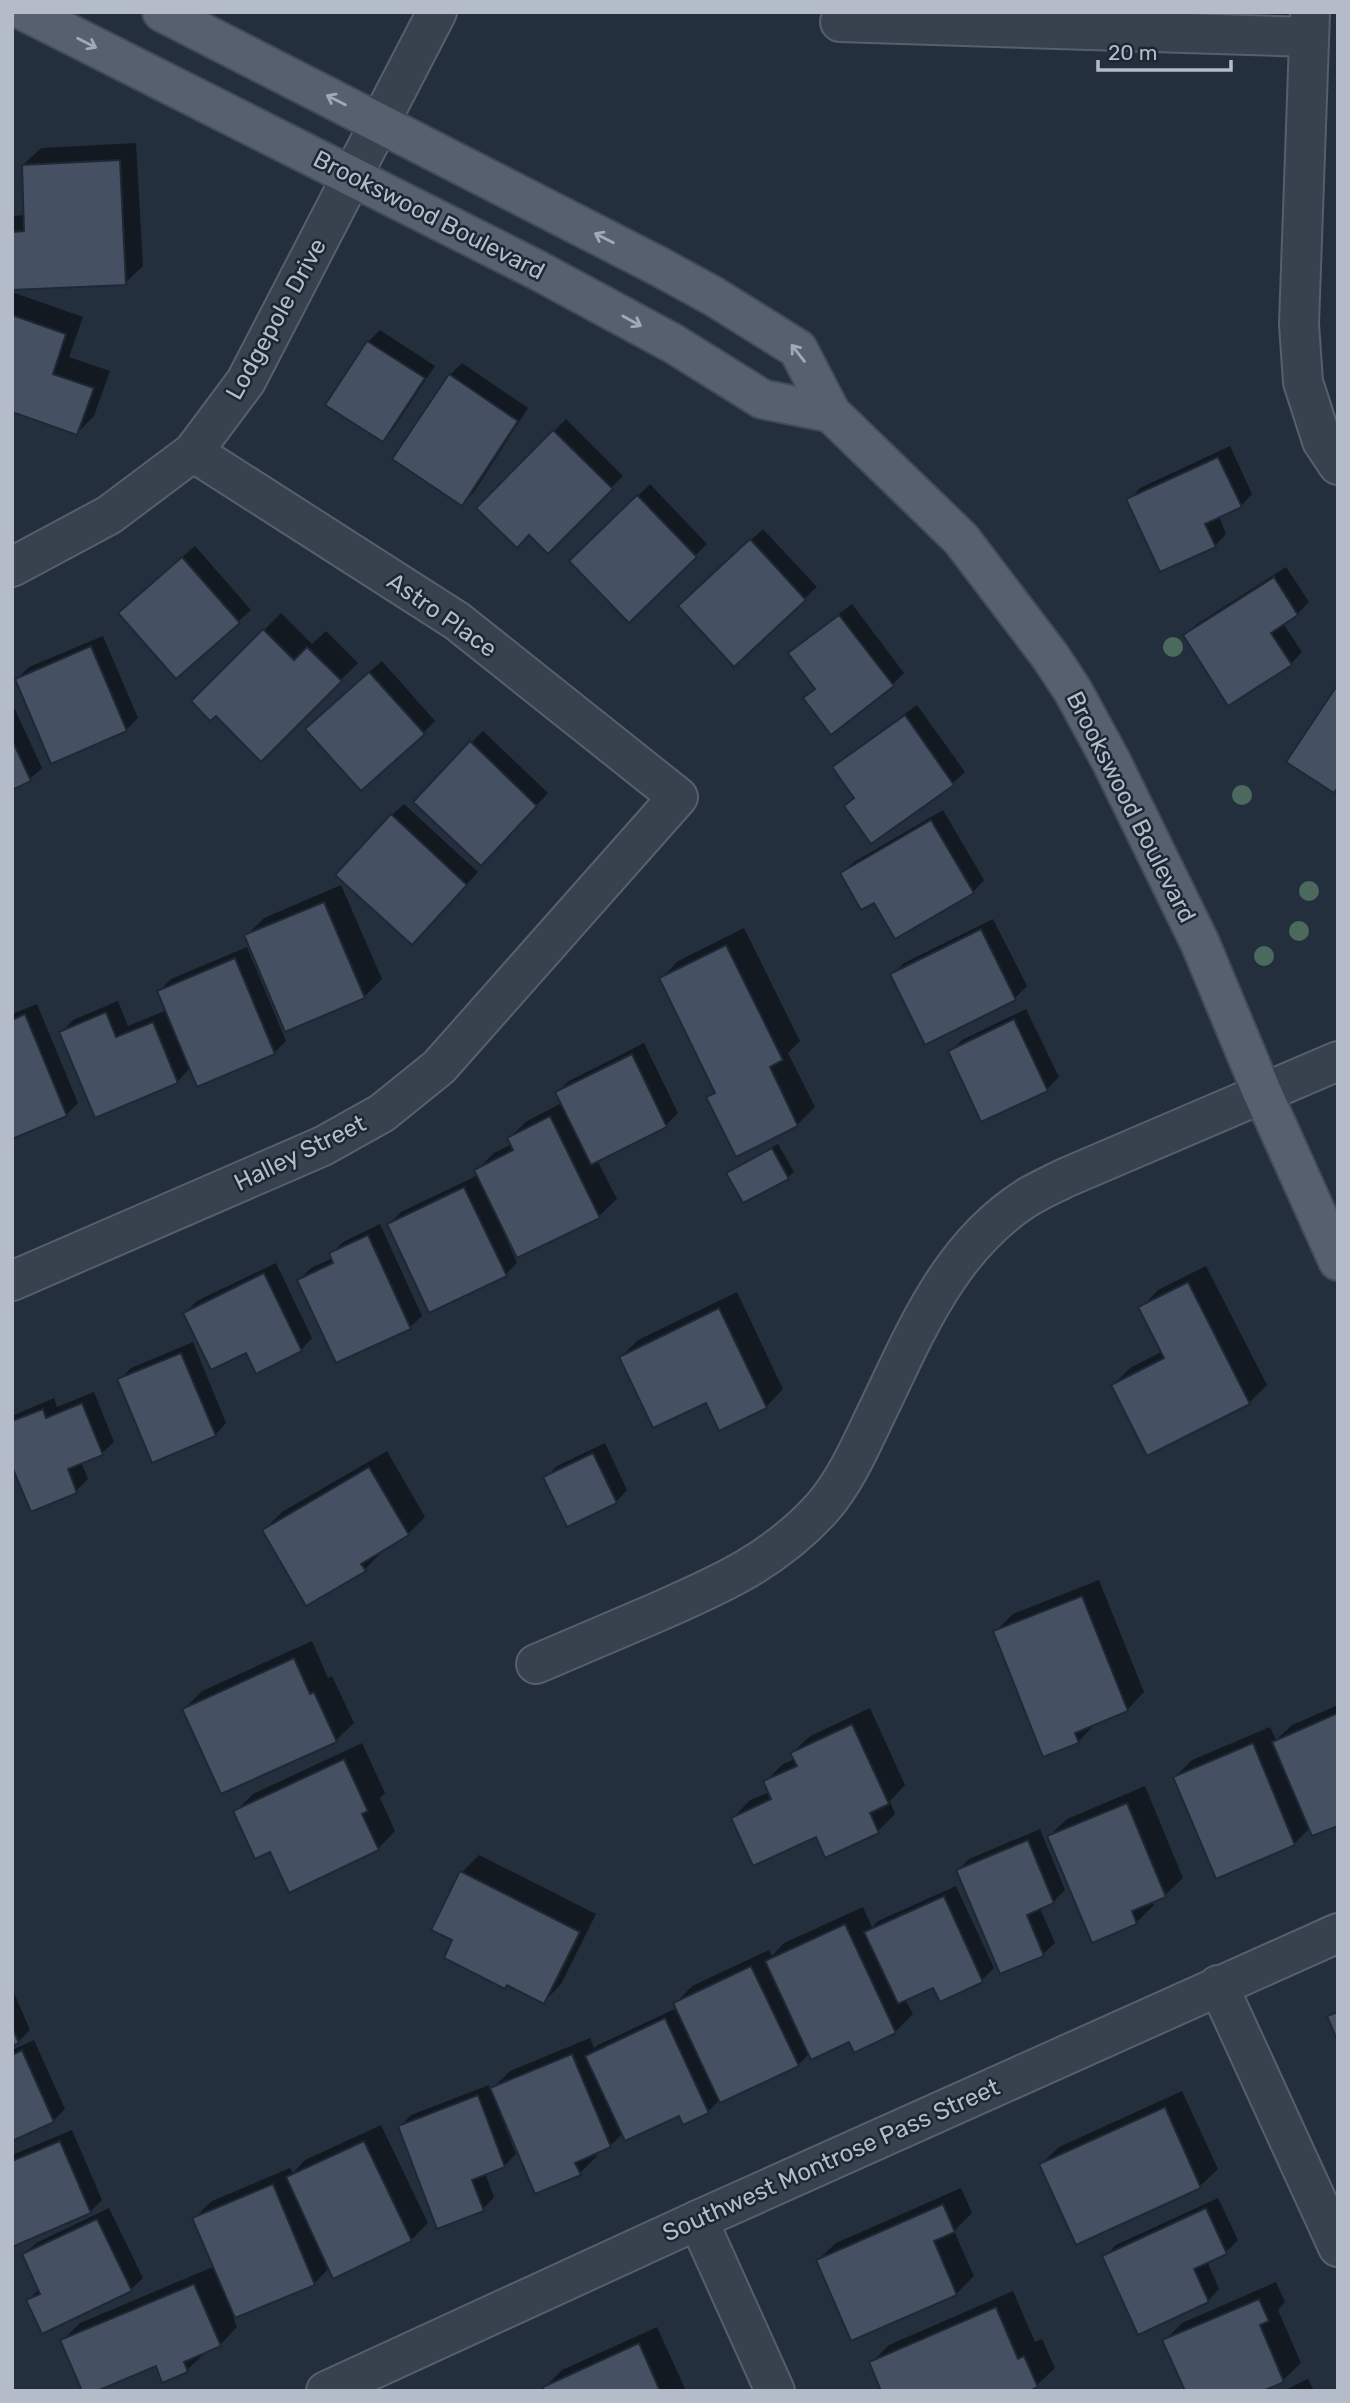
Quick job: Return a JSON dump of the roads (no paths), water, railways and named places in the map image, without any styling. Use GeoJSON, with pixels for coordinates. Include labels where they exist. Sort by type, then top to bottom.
{"type":"FeatureCollection","features":[{"type":"Feature","properties":{"kind":"main road","name":"Brookswood Boulevard"},"geometry":{"type":"LineString","coordinates":[[26,12],[577,290],[709,364],[762,399],[831,413]]}},
{"type":"Feature","properties":{"kind":"main road","name":"Brookswood Boulevard"},"geometry":{"type":"LineString","coordinates":[[162,12],[667,271],[798,349],[831,413],[961,539],[1019,613],[1073,691],[1111,761],[1200,943],[1262,1093],[1338,1261]]}},
{"type":"Feature","properties":{"kind":"street","name":"Lodgepole Drive"},"geometry":{"type":"LineString","coordinates":[[12,567],[108,515],[193,452],[246,381],[437,12]]}},
{"type":"Feature","properties":{"kind":"street"},"geometry":{"type":"LineString","coordinates":[[840,22],[1309,25],[1299,324],[1303,382],[1322,441],[1338,465]]}},
{"type":"Feature","properties":{"kind":"street","name":"Astro Place"},"geometry":{"type":"LineString","coordinates":[[193,452],[457,621],[678,797]]}},
{"type":"Feature","properties":{"kind":"street","name":"Halley Street"},"geometry":{"type":"LineString","coordinates":[[12,1281],[323,1146],[382,1112],[439,1067],[678,797]]}},
{"type":"Feature","properties":{"kind":"street"},"geometry":{"type":"LineString","coordinates":[[536,1664],[711,1589],[755,1566],[789,1541],[824,1506],[855,1458],[931,1302],[956,1263],[993,1225],[1027,1198],[1065,1178],[1338,1061]]}},
{"type":"Feature","properties":{"kind":"street","name":"Southwest Montrose Pass Street"},"geometry":{"type":"LineString","coordinates":[[326,2391],[698,2220],[1338,1933]]}},
{"type":"Feature","properties":{"kind":"street"},"geometry":{"type":"LineString","coordinates":[[1218,1985],[1338,2247]]}},
{"type":"Feature","properties":{"kind":"street"},"geometry":{"type":"LineString","coordinates":[[698,2220],[775,2391]]}}]}
